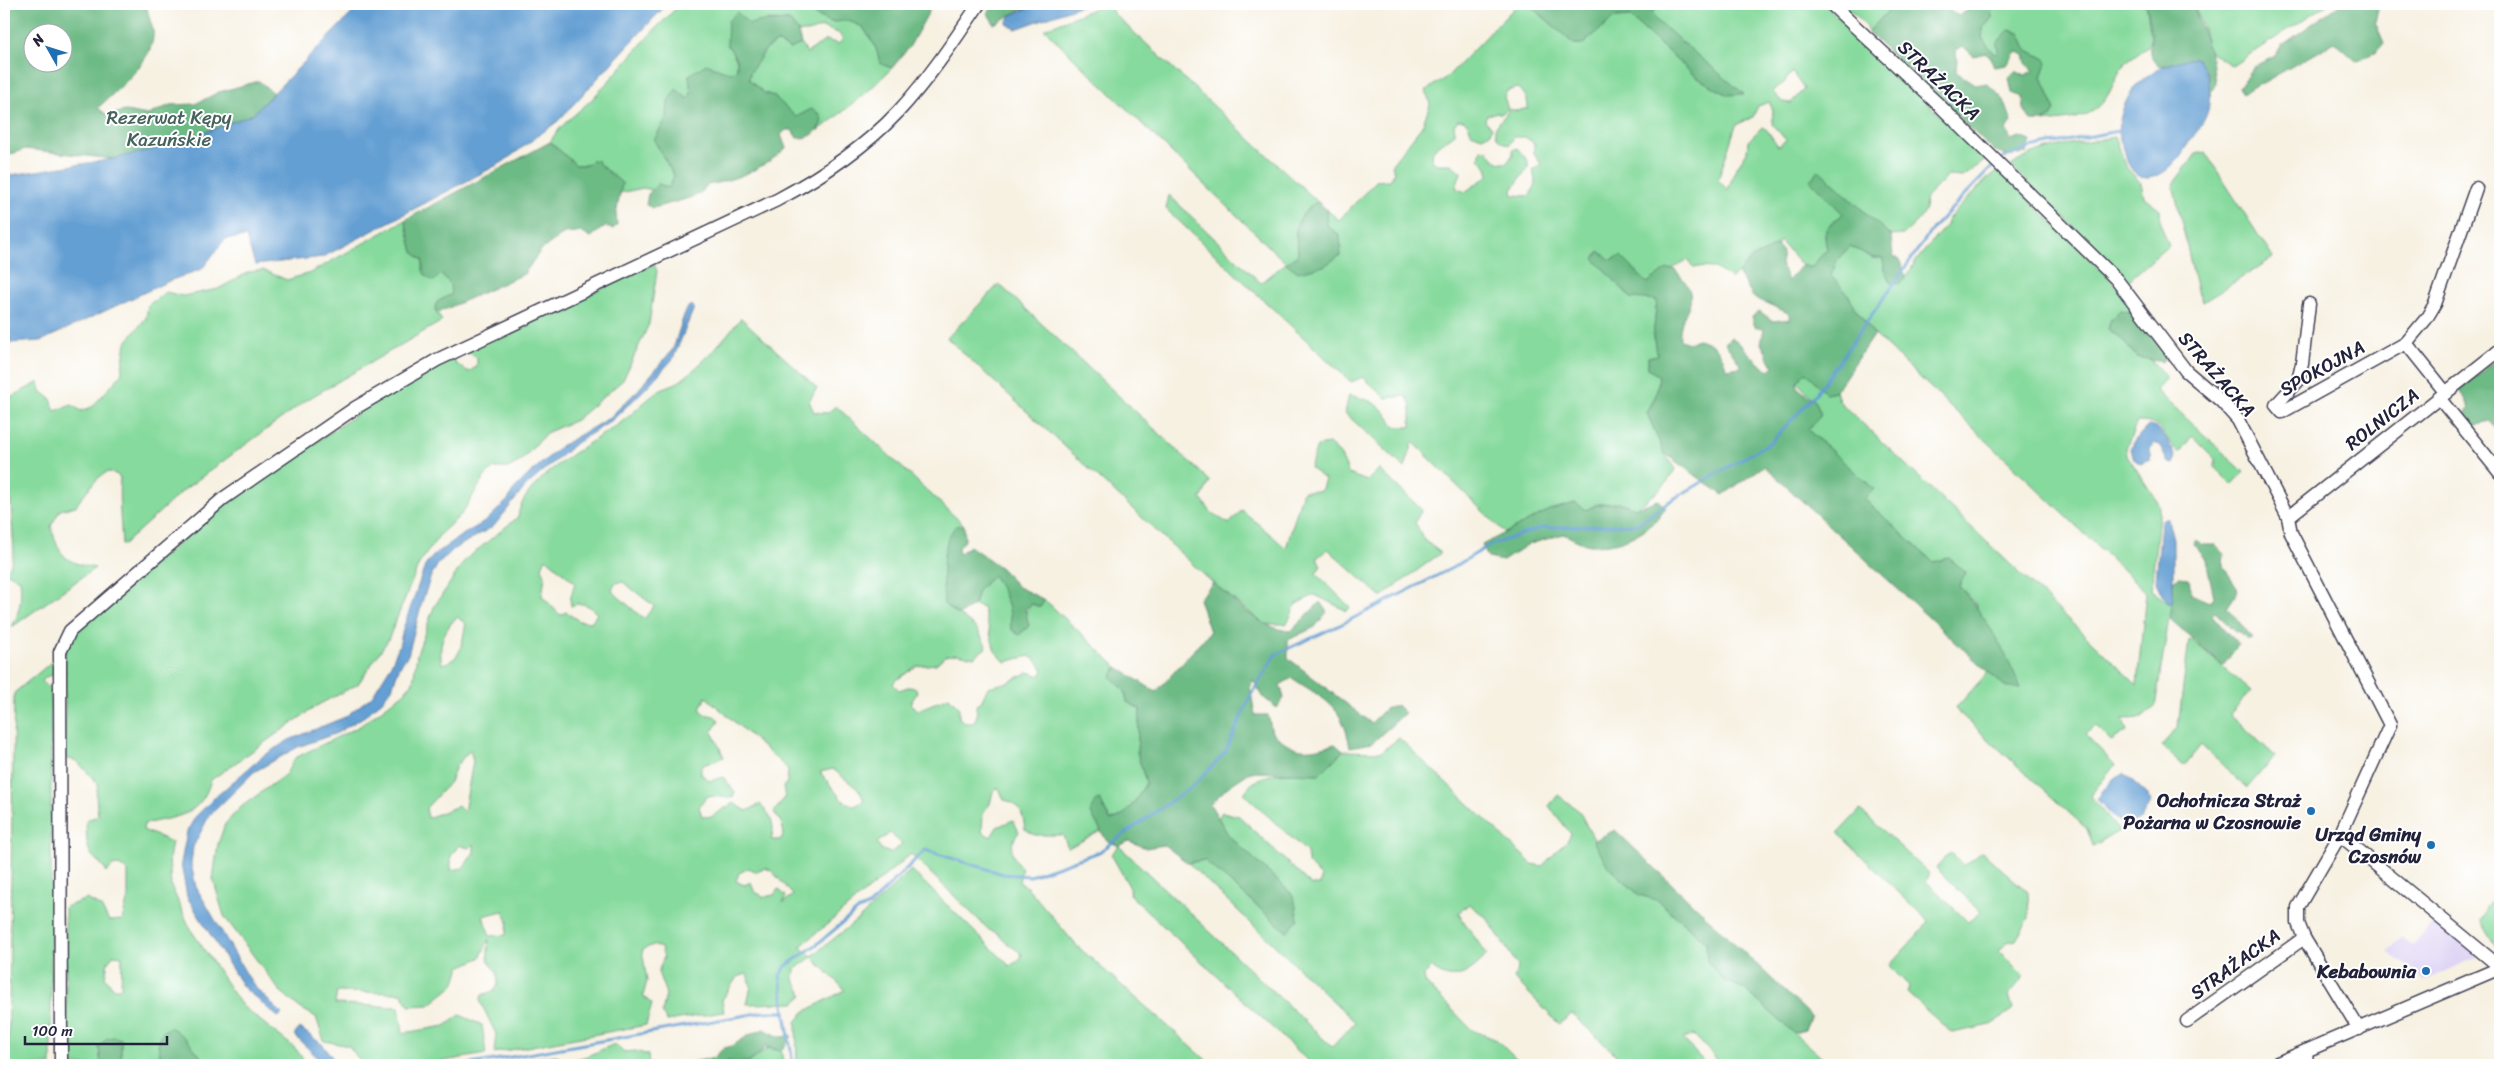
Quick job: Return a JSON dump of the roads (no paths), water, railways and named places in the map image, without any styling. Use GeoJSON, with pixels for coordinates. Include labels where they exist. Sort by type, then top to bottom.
{"type":"FeatureCollection","features":[{"type":"Feature","properties":{"kind":"street"},"geometry":{"type":"LineString","coordinates":[[60,1065],[60,652],[70,631],[224,498],[355,408],[437,360],[777,200],[810,182],[876,133],[896,113],[940,61],[980,4]]}},
{"type":"Feature","properties":{"kind":"street","name":"STRAŻACKA"},"geometry":{"type":"LineString","coordinates":[[1832,4],[2002,166],[2116,279],[2186,371],[2221,401],[2238,420],[2288,517],[2292,533],[2390,724],[2340,835],[2298,907],[2298,923],[2304,938],[2358,1029]]}},
{"type":"Feature","properties":{"kind":"street","name":"SPOKOJNA"},"geometry":{"type":"LineString","coordinates":[[2309,304],[2302,364],[2298,381],[2276,405],[2282,412],[2406,343],[2426,319],[2435,304],[2476,188]]}},
{"type":"Feature","properties":{"kind":"street"},"geometry":{"type":"LineString","coordinates":[[2406,343],[2442,396],[2500,473]]}},
{"type":"Feature","properties":{"kind":"street","name":"ROLNICZA"},"geometry":{"type":"LineString","coordinates":[[2288,517],[2500,350]]}},
{"type":"Feature","properties":{"kind":"street"},"geometry":{"type":"LineString","coordinates":[[2273,1065],[2500,968],[2340,835]]}},
{"type":"Feature","properties":{"kind":"street","name":"STRAŻACKA"},"geometry":{"type":"LineString","coordinates":[[2187,1021],[2304,938]]}},
{"type":"Feature","properties":{"kind":"street"},"geometry":{"type":"LineString","coordinates":[[2306,1051],[2307,1065]]}},
{"type":"Feature","properties":{"kind":"water","name":"Rezerwat Kępy Kazuńskie"},"geometry":{"type":"Polygon","coordinates":[[[361,4],[667,4],[558,121],[503,162],[323,257],[255,265],[246,237],[225,239],[202,269],[169,281],[41,341],[10,343],[4,346],[4,176],[114,159],[178,143],[253,114],[361,4]]]}},
{"type":"Feature","properties":{"kind":"water"},"geometry":{"type":"Polygon","coordinates":[[[1040,4],[1085,4],[1016,29],[1006,23],[1011,15],[1040,4]]]}},
{"type":"Feature","properties":{"kind":"water"},"geometry":{"type":"Polygon","coordinates":[[[2196,58],[2204,68],[2209,86],[2209,106],[2205,119],[2178,159],[2166,171],[2151,178],[2143,178],[2130,167],[2119,136],[2118,131],[2125,104],[2131,93],[2148,75],[2171,63],[2196,58]]]}},
{"type":"Feature","properties":{"kind":"water"},"geometry":{"type":"Polygon","coordinates":[[[691,305],[694,308],[673,359],[642,392],[610,422],[576,443],[526,486],[494,526],[454,549],[438,564],[431,576],[422,602],[408,655],[400,666],[392,688],[381,702],[365,716],[337,733],[298,747],[254,772],[209,816],[193,847],[191,864],[196,887],[247,975],[256,988],[282,1014],[278,1017],[243,987],[187,897],[181,863],[187,831],[196,816],[213,799],[263,756],[289,740],[345,717],[372,696],[389,669],[399,646],[425,566],[433,556],[459,537],[486,521],[508,500],[515,488],[527,476],[561,446],[609,418],[638,390],[673,349],[686,309],[691,305]]]}},
{"type":"Feature","properties":{"kind":"water"},"geometry":{"type":"Polygon","coordinates":[[[2148,426],[2158,429],[2165,437],[2176,456],[2173,464],[2168,463],[2160,446],[2155,443],[2150,449],[2150,460],[2140,464],[2134,459],[2131,449],[2135,440],[2148,426]]]}},
{"type":"Feature","properties":{"kind":"water"},"geometry":{"type":"Polygon","coordinates":[[[2164,518],[2168,519],[2173,539],[2173,598],[2171,605],[2162,595],[2156,582],[2161,522],[2164,518]]]}},
{"type":"Feature","properties":{"kind":"water"},"geometry":{"type":"Polygon","coordinates":[[[2124,773],[2148,795],[2150,803],[2141,819],[2126,826],[2111,815],[2097,799],[2113,779],[2124,773]]]}},
{"type":"Feature","properties":{"kind":"water"},"geometry":{"type":"Polygon","coordinates":[[[300,1028],[323,1045],[338,1065],[321,1065],[315,1055],[294,1035],[300,1028]]]}},
{"type":"Feature","properties":{"kind":"waterway"},"geometry":{"type":"LineString","coordinates":[[2000,160],[2024,149],[2118,131]]}},
{"type":"Feature","properties":{"kind":"waterway"},"geometry":{"type":"LineString","coordinates":[[785,1012],[780,975],[786,966],[816,945],[857,911],[870,905],[925,850],[1003,874],[1030,876],[1099,852],[1194,785],[1225,753],[1252,693],[1276,654],[1338,626],[1454,567],[1490,545],[1541,528],[1638,524],[1670,501],[1771,442],[1816,394],[1933,228],[1995,164]]}},
{"type":"Feature","properties":{"kind":"waterway"},"geometry":{"type":"LineString","coordinates":[[466,1065],[764,1012],[785,1012],[793,1065]]}},
{"type":"Feature","properties":{"kind":"place","name":"Ochotnicza Straż Pożarna w Czosnowie"},"geometry":{"type":"Point","coordinates":[2311,811]}},
{"type":"Feature","properties":{"kind":"place","name":"Urząd Gminy Czosnów"},"geometry":{"type":"Point","coordinates":[2431,845]}},
{"type":"Feature","properties":{"kind":"place","name":"Kebabownia"},"geometry":{"type":"Point","coordinates":[2426,971]}}]}
